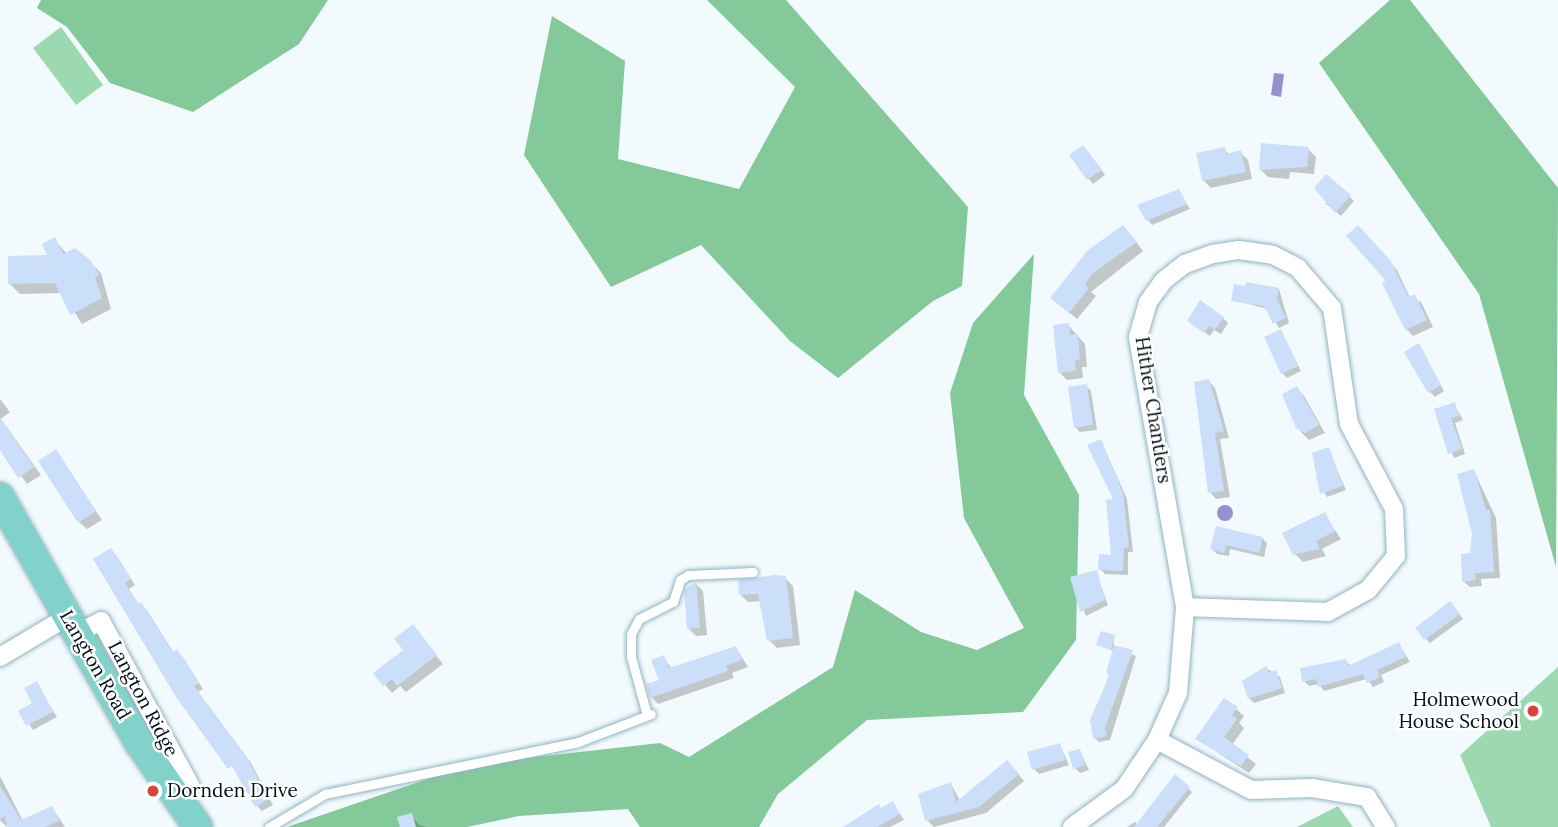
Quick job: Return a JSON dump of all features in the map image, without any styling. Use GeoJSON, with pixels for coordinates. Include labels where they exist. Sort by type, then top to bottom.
{"type":"FeatureCollection","features":[{"type":"Feature","properties":{"kind":"main road","name":"Langton Road"},"geometry":{"type":"LineString","coordinates":[[0,497],[71,625],[175,796],[198,827]]}},
{"type":"Feature","properties":{"kind":"street","name":"Hither Chantlers"},"geometry":{"type":"LineString","coordinates":[[1072,827],[1124,789],[1157,740],[1178,693],[1185,607],[1138,337],[1148,302],[1163,281],[1185,264],[1239,250],[1273,256],[1298,268],[1332,309],[1349,424],[1394,509],[1396,556],[1368,590],[1328,612],[1185,607]]}},
{"type":"Feature","properties":{"kind":"street"},"geometry":{"type":"LineString","coordinates":[[0,657],[71,625]]}},
{"type":"Feature","properties":{"kind":"street"},"geometry":{"type":"LineString","coordinates":[[1157,740],[1251,790],[1312,788],[1367,797],[1386,827]]}},
{"type":"Feature","properties":{"kind":"lane"},"geometry":{"type":"LineString","coordinates":[[269,827],[325,794],[578,742],[649,714],[631,657],[631,634],[639,619],[673,602],[680,580],[688,575],[753,572]]}},
{"type":"Feature","properties":{"kind":"green space"},"geometry":{"type":"Polygon","coordinates":[[[41,0],[328,0],[299,44],[193,112],[110,83],[67,27],[37,8],[41,0]]]}},
{"type":"Feature","properties":{"kind":"green space"},"geometry":{"type":"Polygon","coordinates":[[[707,0],[786,0],[968,207],[962,286],[933,301],[838,378],[790,341],[701,245],[611,287],[524,155],[552,16],[625,61],[618,159],[739,189],[795,87],[707,0]]]}},
{"type":"Feature","properties":{"kind":"green space"},"geometry":{"type":"Polygon","coordinates":[[[1390,0],[1410,0],[1558,188],[1556,567],[1479,294],[1319,63],[1390,0]]]}},
{"type":"Feature","properties":{"kind":"green space"},"geometry":{"type":"Polygon","coordinates":[[[61,27],[103,85],[76,105],[33,48],[61,27]]]}},
{"type":"Feature","properties":{"kind":"green space"},"geometry":{"type":"Polygon","coordinates":[[[1034,254],[1024,395],[1079,495],[1076,640],[1023,712],[867,720],[778,794],[759,827],[640,827],[628,809],[519,816],[467,827],[287,827],[471,764],[660,743],[689,757],[833,667],[855,590],[921,632],[977,650],[1024,628],[964,518],[950,393],[973,323],[1034,254]]]}},
{"type":"Feature","properties":{"kind":"green space"},"geometry":{"type":"Polygon","coordinates":[[[1558,667],[1558,827],[1491,827],[1460,755],[1558,667]]]}},
{"type":"Feature","properties":{"kind":"green space"},"geometry":{"type":"Polygon","coordinates":[[[1338,806],[1353,827],[1297,827],[1338,806]]]}},
{"type":"Feature","properties":{"kind":"shaded area"},"geometry":{"type":"Polygon","coordinates":[[[1274,73],[1284,74],[1281,97],[1271,95],[1274,73]]]}},
{"type":"Feature","properties":{"kind":"shaded area"},"geometry":{"type":"Polygon","coordinates":[[[1225,505],[1231,507],[1231,519],[1225,521],[1219,519],[1217,513],[1219,507],[1225,505]]]}},
{"type":"Feature","properties":{"kind":"building"},"geometry":{"type":"Polygon","coordinates":[[[1261,143],[1309,147],[1307,167],[1259,170],[1261,143]]]}},
{"type":"Feature","properties":{"kind":"building"},"geometry":{"type":"Polygon","coordinates":[[[1083,145],[1102,170],[1087,180],[1069,155],[1083,145]]]}},
{"type":"Feature","properties":{"kind":"building"},"geometry":{"type":"Polygon","coordinates":[[[1225,147],[1226,154],[1241,150],[1246,172],[1202,181],[1196,153],[1225,147]]]}},
{"type":"Feature","properties":{"kind":"building"},"geometry":{"type":"Polygon","coordinates":[[[1326,174],[1351,195],[1335,213],[1314,188],[1326,174]]]}},
{"type":"Feature","properties":{"kind":"building"},"geometry":{"type":"Polygon","coordinates":[[[1179,189],[1187,204],[1146,221],[1137,205],[1179,189]]]}},
{"type":"Feature","properties":{"kind":"building"},"geometry":{"type":"Polygon","coordinates":[[[1123,225],[1137,242],[1093,273],[1085,284],[1089,288],[1069,313],[1050,298],[1088,250],[1123,225]]]}},
{"type":"Feature","properties":{"kind":"building"},"geometry":{"type":"Polygon","coordinates":[[[1358,225],[1391,261],[1408,297],[1415,294],[1427,320],[1405,330],[1382,283],[1386,281],[1346,236],[1358,225]]]}},
{"type":"Feature","properties":{"kind":"building"},"geometry":{"type":"Polygon","coordinates":[[[55,237],[63,254],[75,248],[91,261],[99,275],[95,277],[102,298],[70,315],[55,283],[8,284],[8,256],[47,255],[42,244],[55,237]]]}},
{"type":"Feature","properties":{"kind":"building"},"geometry":{"type":"Polygon","coordinates":[[[1246,282],[1279,288],[1277,300],[1286,318],[1273,324],[1264,306],[1231,301],[1234,284],[1245,286],[1246,282]]]}},
{"type":"Feature","properties":{"kind":"building"},"geometry":{"type":"Polygon","coordinates":[[[1200,300],[1224,317],[1215,330],[1209,326],[1204,333],[1187,321],[1200,300]]]}},
{"type":"Feature","properties":{"kind":"building"},"geometry":{"type":"Polygon","coordinates":[[[1069,323],[1070,335],[1078,334],[1080,359],[1075,360],[1076,371],[1058,373],[1053,325],[1069,323]]]}},
{"type":"Feature","properties":{"kind":"building"},"geometry":{"type":"Polygon","coordinates":[[[1281,329],[1298,366],[1281,374],[1264,337],[1281,329]]]}},
{"type":"Feature","properties":{"kind":"building"},"geometry":{"type":"Polygon","coordinates":[[[1419,343],[1441,385],[1428,393],[1404,352],[1419,343]]]}},
{"type":"Feature","properties":{"kind":"building"},"geometry":{"type":"Polygon","coordinates":[[[1209,379],[1224,431],[1215,433],[1224,491],[1208,493],[1194,382],[1209,379]]]}},
{"type":"Feature","properties":{"kind":"building"},"geometry":{"type":"Polygon","coordinates":[[[1087,384],[1093,425],[1074,428],[1068,387],[1087,384]]]}},
{"type":"Feature","properties":{"kind":"building"},"geometry":{"type":"Polygon","coordinates":[[[1297,386],[1319,425],[1305,433],[1296,428],[1282,394],[1297,386]]]}},
{"type":"Feature","properties":{"kind":"building"},"geometry":{"type":"Polygon","coordinates":[[[1455,402],[1459,416],[1451,418],[1462,449],[1448,454],[1434,409],[1455,402]]]}},
{"type":"Feature","properties":{"kind":"building"},"geometry":{"type":"Polygon","coordinates":[[[0,418],[34,467],[18,478],[0,450],[0,418]]]}},
{"type":"Feature","properties":{"kind":"building"},"geometry":{"type":"Polygon","coordinates":[[[1101,439],[1123,493],[1129,547],[1124,548],[1123,571],[1098,570],[1099,554],[1111,555],[1106,500],[1113,499],[1087,445],[1101,439]]]}},
{"type":"Feature","properties":{"kind":"building"},"geometry":{"type":"Polygon","coordinates":[[[1329,447],[1343,486],[1320,494],[1312,453],[1329,447]]]}},
{"type":"Feature","properties":{"kind":"building"},"geometry":{"type":"Polygon","coordinates":[[[56,449],[96,511],[78,523],[38,461],[56,449]]]}},
{"type":"Feature","properties":{"kind":"building"},"geometry":{"type":"Polygon","coordinates":[[[1474,469],[1486,510],[1490,510],[1494,572],[1475,573],[1476,580],[1462,582],[1461,554],[1470,553],[1472,534],[1457,474],[1474,469]]]}},
{"type":"Feature","properties":{"kind":"building"},"geometry":{"type":"Polygon","coordinates":[[[1325,512],[1335,531],[1316,541],[1320,549],[1293,555],[1282,533],[1325,512]]]}},
{"type":"Feature","properties":{"kind":"building"},"geometry":{"type":"Polygon","coordinates":[[[1216,526],[1263,537],[1259,553],[1226,545],[1224,553],[1210,549],[1216,526]]]}},
{"type":"Feature","properties":{"kind":"building"},"geometry":{"type":"Polygon","coordinates":[[[111,548],[131,579],[125,583],[138,604],[141,602],[173,652],[177,649],[199,683],[194,686],[246,756],[269,799],[255,807],[232,766],[228,769],[176,697],[93,559],[111,548]]]}},
{"type":"Feature","properties":{"kind":"building"},"geometry":{"type":"Polygon","coordinates":[[[1097,570],[1105,600],[1080,612],[1070,577],[1097,570]]]}},
{"type":"Feature","properties":{"kind":"building"},"geometry":{"type":"Polygon","coordinates":[[[786,576],[793,638],[767,641],[758,594],[739,595],[738,580],[786,576]]]}},
{"type":"Feature","properties":{"kind":"building"},"geometry":{"type":"Polygon","coordinates":[[[696,582],[700,628],[687,629],[684,590],[696,582]]]}},
{"type":"Feature","properties":{"kind":"building"},"geometry":{"type":"Polygon","coordinates":[[[1450,601],[1460,614],[1424,640],[1415,628],[1450,601]]]}},
{"type":"Feature","properties":{"kind":"building"},"geometry":{"type":"Polygon","coordinates":[[[413,624],[437,655],[397,686],[392,679],[383,686],[373,673],[403,650],[394,639],[413,624]]]}},
{"type":"Feature","properties":{"kind":"building"},"geometry":{"type":"Polygon","coordinates":[[[1101,631],[1115,635],[1111,650],[1096,645],[1101,631]]]}},
{"type":"Feature","properties":{"kind":"building"},"geometry":{"type":"Polygon","coordinates":[[[1399,642],[1406,657],[1377,670],[1380,677],[1367,683],[1363,674],[1318,687],[1316,679],[1302,682],[1300,668],[1346,659],[1348,666],[1399,642]]]}},
{"type":"Feature","properties":{"kind":"building"},"geometry":{"type":"Polygon","coordinates":[[[1114,645],[1133,650],[1105,728],[1107,736],[1093,739],[1090,720],[1110,674],[1106,673],[1114,645]]]}},
{"type":"Feature","properties":{"kind":"building"},"geometry":{"type":"Polygon","coordinates":[[[736,646],[742,660],[726,666],[728,671],[650,698],[646,684],[659,680],[651,660],[664,655],[669,668],[736,646]]]}},
{"type":"Feature","properties":{"kind":"building"},"geometry":{"type":"Polygon","coordinates":[[[1266,666],[1269,673],[1276,670],[1282,688],[1248,699],[1242,681],[1266,666]]]}},
{"type":"Feature","properties":{"kind":"building"},"geometry":{"type":"Polygon","coordinates":[[[37,681],[53,712],[26,726],[18,711],[32,703],[24,688],[37,681]]]}},
{"type":"Feature","properties":{"kind":"building"},"geometry":{"type":"Polygon","coordinates":[[[1224,698],[1238,707],[1232,715],[1237,719],[1224,737],[1249,755],[1241,766],[1195,739],[1224,698]]]}},
{"type":"Feature","properties":{"kind":"building"},"geometry":{"type":"Polygon","coordinates":[[[1060,743],[1065,760],[1032,770],[1027,752],[1060,743]]]}},
{"type":"Feature","properties":{"kind":"building"},"geometry":{"type":"Polygon","coordinates":[[[1080,749],[1085,765],[1073,769],[1068,752],[1080,749]]]}},
{"type":"Feature","properties":{"kind":"building"},"geometry":{"type":"Polygon","coordinates":[[[1007,760],[1019,774],[979,807],[925,821],[918,794],[951,782],[956,802],[1007,760]]]}},
{"type":"Feature","properties":{"kind":"building"},"geometry":{"type":"Polygon","coordinates":[[[1175,774],[1190,787],[1157,827],[1134,827],[1175,774]]]}},
{"type":"Feature","properties":{"kind":"building"},"geometry":{"type":"Polygon","coordinates":[[[0,786],[21,820],[52,806],[59,821],[45,827],[7,827],[5,816],[0,819],[0,786]]]}},
{"type":"Feature","properties":{"kind":"building"},"geometry":{"type":"Polygon","coordinates":[[[893,801],[900,814],[877,827],[843,827],[879,804],[881,808],[893,801]]]}},
{"type":"Feature","properties":{"kind":"building"},"geometry":{"type":"Polygon","coordinates":[[[412,813],[416,827],[400,827],[397,817],[412,813]]]}},
{"type":"Feature","properties":{"kind":"place","name":"Holmewood House School"},"geometry":{"type":"Point","coordinates":[1533,711]}},
{"type":"Feature","properties":{"kind":"place","name":"Dornden Drive"},"geometry":{"type":"Point","coordinates":[153,791]}}]}
